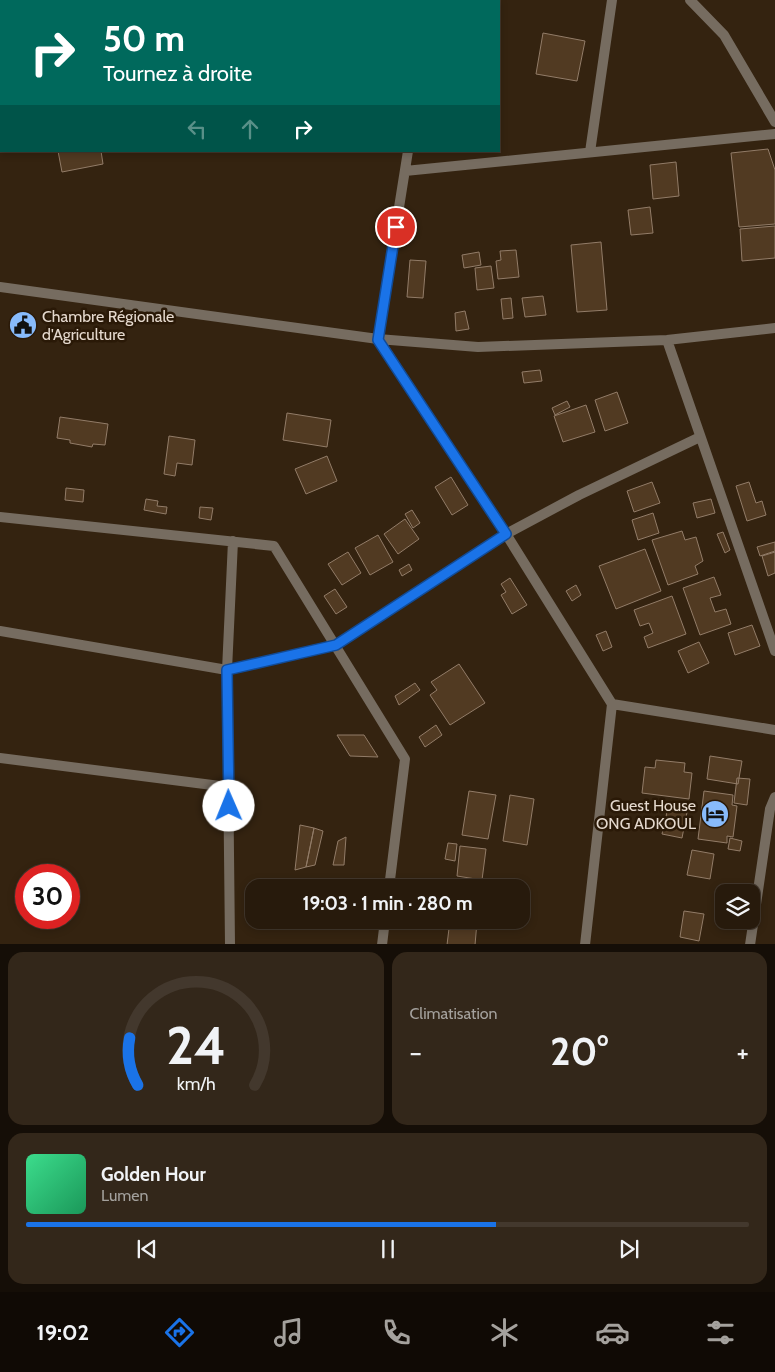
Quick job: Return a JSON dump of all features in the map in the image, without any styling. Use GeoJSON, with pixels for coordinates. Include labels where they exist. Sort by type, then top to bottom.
{"type":"FeatureCollection","features":[{"type":"Feature","properties":{"kind":"street"},"geometry":{"type":"LineString","coordinates":[[590,152],[612,0]]}},
{"type":"Feature","properties":{"kind":"street"},"geometry":{"type":"LineString","coordinates":[[690,0],[724,36],[775,122]]}},
{"type":"Feature","properties":{"kind":"street"},"geometry":{"type":"LineString","coordinates":[[405,171],[775,134]]}},
{"type":"Feature","properties":{"kind":"street"},"geometry":{"type":"LineString","coordinates":[[408,152],[378,340],[506,534],[612,704],[586,944]]}},
{"type":"Feature","properties":{"kind":"street"},"geometry":{"type":"LineString","coordinates":[[0,287],[378,340],[478,347],[667,340],[775,328]]}},
{"type":"Feature","properties":{"kind":"street"},"geometry":{"type":"LineString","coordinates":[[667,340],[775,651]]}},
{"type":"Feature","properties":{"kind":"street"},"geometry":{"type":"LineString","coordinates":[[0,631],[227,670],[336,645],[506,534],[579,495],[700,437]]}},
{"type":"Feature","properties":{"kind":"street"},"geometry":{"type":"LineString","coordinates":[[0,517],[274,546],[405,759],[390,879]]}},
{"type":"Feature","properties":{"kind":"street"},"geometry":{"type":"LineString","coordinates":[[230,944],[227,670],[233,541]]}},
{"type":"Feature","properties":{"kind":"street"},"geometry":{"type":"LineString","coordinates":[[612,704],[775,730]]}},
{"type":"Feature","properties":{"kind":"street"},"geometry":{"type":"LineString","coordinates":[[0,758],[228,787]]}},
{"type":"Feature","properties":{"kind":"street"},"geometry":{"type":"LineString","coordinates":[[750,944],[770,809],[775,797]]}},
{"type":"Feature","properties":{"kind":"street"},"geometry":{"type":"LineString","coordinates":[[382,944],[384,929]]}},
{"type":"Feature","properties":{"kind":"building"},"geometry":{"type":"Polygon","coordinates":[[[543,33],[585,41],[577,81],[536,74],[543,33]]]}},
{"type":"Feature","properties":{"kind":"building"},"geometry":{"type":"Polygon","coordinates":[[[768,149],[775,170],[775,224],[739,227],[731,153],[768,149]]]}},
{"type":"Feature","properties":{"kind":"building"},"geometry":{"type":"Polygon","coordinates":[[[58,152],[101,152],[103,164],[62,172],[58,152]]]}},
{"type":"Feature","properties":{"kind":"building"},"geometry":{"type":"Polygon","coordinates":[[[676,162],[679,196],[653,199],[650,165],[676,162]]]}},
{"type":"Feature","properties":{"kind":"building"},"geometry":{"type":"Polygon","coordinates":[[[650,207],[653,233],[631,235],[628,210],[650,207]]]}},
{"type":"Feature","properties":{"kind":"building"},"geometry":{"type":"Polygon","coordinates":[[[775,226],[775,258],[742,261],[740,229],[775,226]]]}},
{"type":"Feature","properties":{"kind":"building"},"geometry":{"type":"Polygon","coordinates":[[[601,242],[607,310],[577,312],[571,245],[601,242]]]}},
{"type":"Feature","properties":{"kind":"building"},"geometry":{"type":"Polygon","coordinates":[[[516,250],[519,277],[498,279],[496,261],[501,260],[500,251],[516,250]]]}},
{"type":"Feature","properties":{"kind":"building"},"geometry":{"type":"Polygon","coordinates":[[[479,252],[481,265],[464,268],[462,255],[479,252]]]}},
{"type":"Feature","properties":{"kind":"building"},"geometry":{"type":"Polygon","coordinates":[[[410,260],[426,261],[423,298],[407,297],[410,260]]]}},
{"type":"Feature","properties":{"kind":"building"},"geometry":{"type":"Polygon","coordinates":[[[491,266],[494,288],[477,290],[475,268],[491,266]]]}},
{"type":"Feature","properties":{"kind":"building"},"geometry":{"type":"Polygon","coordinates":[[[543,296],[546,315],[525,317],[522,298],[543,296]]]}},
{"type":"Feature","properties":{"kind":"building"},"geometry":{"type":"Polygon","coordinates":[[[511,298],[513,318],[503,319],[501,299],[511,298]]]}},
{"type":"Feature","properties":{"kind":"building"},"geometry":{"type":"Polygon","coordinates":[[[465,311],[469,329],[456,331],[455,313],[465,311]]]}},
{"type":"Feature","properties":{"kind":"building"},"geometry":{"type":"Polygon","coordinates":[[[540,370],[542,381],[524,383],[522,372],[540,370]]]}},
{"type":"Feature","properties":{"kind":"building"},"geometry":{"type":"Polygon","coordinates":[[[617,392],[628,423],[605,431],[595,400],[617,392]]]}},
{"type":"Feature","properties":{"kind":"building"},"geometry":{"type":"Polygon","coordinates":[[[567,401],[570,407],[555,415],[552,408],[567,401]]]}},
{"type":"Feature","properties":{"kind":"building"},"geometry":{"type":"Polygon","coordinates":[[[586,405],[595,432],[563,442],[554,416],[586,405]]]}},
{"type":"Feature","properties":{"kind":"building"},"geometry":{"type":"Polygon","coordinates":[[[287,413],[331,420],[327,447],[283,440],[287,413]]]}},
{"type":"Feature","properties":{"kind":"building"},"geometry":{"type":"Polygon","coordinates":[[[60,417],[108,424],[105,445],[93,444],[92,447],[70,443],[70,440],[57,438],[60,417]]]}},
{"type":"Feature","properties":{"kind":"building"},"geometry":{"type":"Polygon","coordinates":[[[169,436],[195,440],[192,465],[177,463],[175,476],[164,474],[169,436]]]}},
{"type":"Feature","properties":{"kind":"building"},"geometry":{"type":"Polygon","coordinates":[[[327,456],[337,481],[306,494],[295,469],[327,456]]]}},
{"type":"Feature","properties":{"kind":"building"},"geometry":{"type":"Polygon","coordinates":[[[451,477],[468,505],[452,515],[435,487],[451,477]]]}},
{"type":"Feature","properties":{"kind":"building"},"geometry":{"type":"Polygon","coordinates":[[[652,482],[660,503],[634,512],[627,491],[652,482]]]}},
{"type":"Feature","properties":{"kind":"building"},"geometry":{"type":"Polygon","coordinates":[[[749,482],[756,503],[762,501],[766,515],[747,521],[736,486],[749,482]]]}},
{"type":"Feature","properties":{"kind":"building"},"geometry":{"type":"Polygon","coordinates":[[[66,488],[84,490],[83,502],[65,500],[66,488]]]}},
{"type":"Feature","properties":{"kind":"building"},"geometry":{"type":"Polygon","coordinates":[[[146,499],[158,501],[157,506],[167,507],[166,514],[144,510],[146,499]]]}},
{"type":"Feature","properties":{"kind":"building"},"geometry":{"type":"Polygon","coordinates":[[[711,499],[715,513],[697,518],[693,503],[711,499]]]}},
{"type":"Feature","properties":{"kind":"building"},"geometry":{"type":"Polygon","coordinates":[[[200,507],[213,508],[211,520],[199,518],[200,507]]]}},
{"type":"Feature","properties":{"kind":"building"},"geometry":{"type":"Polygon","coordinates":[[[412,510],[420,523],[413,528],[405,514],[412,510]]]}},
{"type":"Feature","properties":{"kind":"building"},"geometry":{"type":"Polygon","coordinates":[[[653,513],[659,533],[638,540],[632,520],[653,513]]]}},
{"type":"Feature","properties":{"kind":"building"},"geometry":{"type":"Polygon","coordinates":[[[405,519],[419,539],[398,554],[384,534],[405,519]]]}},
{"type":"Feature","properties":{"kind":"building"},"geometry":{"type":"Polygon","coordinates":[[[682,531],[685,540],[696,537],[703,561],[695,566],[698,574],[668,585],[652,540],[682,531]]]}},
{"type":"Feature","properties":{"kind":"building"},"geometry":{"type":"Polygon","coordinates":[[[723,532],[730,550],[725,553],[717,534],[723,532]]]}},
{"type":"Feature","properties":{"kind":"building"},"geometry":{"type":"Polygon","coordinates":[[[378,535],[393,562],[370,575],[355,548],[378,535]]]}},
{"type":"Feature","properties":{"kind":"building"},"geometry":{"type":"Polygon","coordinates":[[[775,542],[775,551],[760,556],[757,547],[775,542]]]}},
{"type":"Feature","properties":{"kind":"building"},"geometry":{"type":"Polygon","coordinates":[[[645,549],[661,591],[616,609],[599,566],[645,549]]]}},
{"type":"Feature","properties":{"kind":"building"},"geometry":{"type":"Polygon","coordinates":[[[348,552],[361,573],[342,585],[328,564],[348,552]]]}},
{"type":"Feature","properties":{"kind":"building"},"geometry":{"type":"Polygon","coordinates":[[[775,552],[775,573],[768,576],[762,556],[775,552]]]}},
{"type":"Feature","properties":{"kind":"building"},"geometry":{"type":"Polygon","coordinates":[[[409,564],[412,570],[402,576],[399,570],[409,564]]]}},
{"type":"Feature","properties":{"kind":"building"},"geometry":{"type":"Polygon","coordinates":[[[714,577],[721,595],[710,598],[715,612],[726,609],[731,624],[700,635],[683,588],[714,577]]]}},
{"type":"Feature","properties":{"kind":"building"},"geometry":{"type":"Polygon","coordinates":[[[510,578],[527,605],[512,614],[501,595],[506,592],[501,584],[510,578]]]}},
{"type":"Feature","properties":{"kind":"building"},"geometry":{"type":"Polygon","coordinates":[[[576,585],[581,595],[572,601],[566,591],[576,585]]]}},
{"type":"Feature","properties":{"kind":"building"},"geometry":{"type":"Polygon","coordinates":[[[335,589],[347,607],[336,614],[324,596],[335,589]]]}},
{"type":"Feature","properties":{"kind":"building"},"geometry":{"type":"Polygon","coordinates":[[[672,596],[686,634],[648,648],[644,637],[653,633],[649,623],[640,626],[634,610],[672,596]]]}},
{"type":"Feature","properties":{"kind":"building"},"geometry":{"type":"Polygon","coordinates":[[[752,625],[760,646],[735,655],[728,633],[752,625]]]}},
{"type":"Feature","properties":{"kind":"building"},"geometry":{"type":"Polygon","coordinates":[[[606,631],[612,647],[603,651],[596,635],[606,631]]]}},
{"type":"Feature","properties":{"kind":"building"},"geometry":{"type":"Polygon","coordinates":[[[699,642],[709,663],[688,673],[678,651],[699,642]]]}},
{"type":"Feature","properties":{"kind":"building"},"geometry":{"type":"Polygon","coordinates":[[[459,664],[485,703],[450,725],[430,695],[437,690],[431,682],[459,664]]]}},
{"type":"Feature","properties":{"kind":"building"},"geometry":{"type":"Polygon","coordinates":[[[415,683],[420,690],[399,705],[395,696],[415,683]]]}},
{"type":"Feature","properties":{"kind":"building"},"geometry":{"type":"Polygon","coordinates":[[[436,725],[442,735],[425,747],[419,737],[436,725]]]}},
{"type":"Feature","properties":{"kind":"building"},"geometry":{"type":"Polygon","coordinates":[[[337,735],[364,735],[378,757],[350,756],[337,735]]]}},
{"type":"Feature","properties":{"kind":"building"},"geometry":{"type":"Polygon","coordinates":[[[710,756],[742,761],[738,784],[707,779],[710,756]]]}},
{"type":"Feature","properties":{"kind":"building"},"geometry":{"type":"Polygon","coordinates":[[[656,760],[685,763],[684,772],[692,773],[689,799],[642,793],[645,767],[655,768],[656,760]]]}},
{"type":"Feature","properties":{"kind":"building"},"geometry":{"type":"Polygon","coordinates":[[[737,778],[750,779],[747,805],[734,803],[737,778]]]}},
{"type":"Feature","properties":{"kind":"building"},"geometry":{"type":"Polygon","coordinates":[[[469,791],[496,795],[488,839],[462,835],[469,791]]]}},
{"type":"Feature","properties":{"kind":"building"},"geometry":{"type":"Polygon","coordinates":[[[704,791],[733,795],[732,805],[737,806],[733,837],[727,836],[727,843],[698,839],[704,791]]]}},
{"type":"Feature","properties":{"kind":"building"},"geometry":{"type":"Polygon","coordinates":[[[510,795],[534,799],[527,845],[503,841],[510,795]]]}},
{"type":"Feature","properties":{"kind":"building"},"geometry":{"type":"Polygon","coordinates":[[[669,803],[688,807],[682,838],[662,834],[669,803]]]}},
{"type":"Feature","properties":{"kind":"building"},"geometry":{"type":"Polygon","coordinates":[[[300,825],[314,828],[306,867],[295,870],[300,825]]]}},
{"type":"Feature","properties":{"kind":"building"},"geometry":{"type":"Polygon","coordinates":[[[314,828],[323,831],[315,865],[306,867],[314,828]]]}},
{"type":"Feature","properties":{"kind":"building"},"geometry":{"type":"Polygon","coordinates":[[[346,837],[344,865],[333,865],[338,841],[346,837]]]}},
{"type":"Feature","properties":{"kind":"building"},"geometry":{"type":"Polygon","coordinates":[[[730,838],[742,841],[740,851],[728,849],[730,838]]]}},
{"type":"Feature","properties":{"kind":"building"},"geometry":{"type":"Polygon","coordinates":[[[448,843],[457,844],[455,861],[445,859],[448,843]]]}},
{"type":"Feature","properties":{"kind":"building"},"geometry":{"type":"Polygon","coordinates":[[[460,846],[486,849],[482,879],[457,876],[460,846]]]}},
{"type":"Feature","properties":{"kind":"building"},"geometry":{"type":"Polygon","coordinates":[[[692,850],[714,854],[710,879],[687,875],[692,850]]]}},
{"type":"Feature","properties":{"kind":"building"},"geometry":{"type":"Polygon","coordinates":[[[684,911],[704,914],[699,941],[680,937],[684,911]]]}},
{"type":"Feature","properties":{"kind":"building"},"geometry":{"type":"Polygon","coordinates":[[[449,929],[476,929],[475,944],[447,944],[449,929]]]}},
{"type":"Feature","properties":{"kind":"place","name":"Chambre Régionale d'Agriculture"},"geometry":{"type":"Point","coordinates":[23,325]}},
{"type":"Feature","properties":{"kind":"place","name":"Guest House ONG ADKOUL"},"geometry":{"type":"Point","coordinates":[715,814]}},
{"type":"Feature","properties":{"kind":"route"},"geometry":{"type":"LineString","coordinates":[[229,806],[227,670],[336,645],[506,534],[378,340],[396,227]]}}]}
